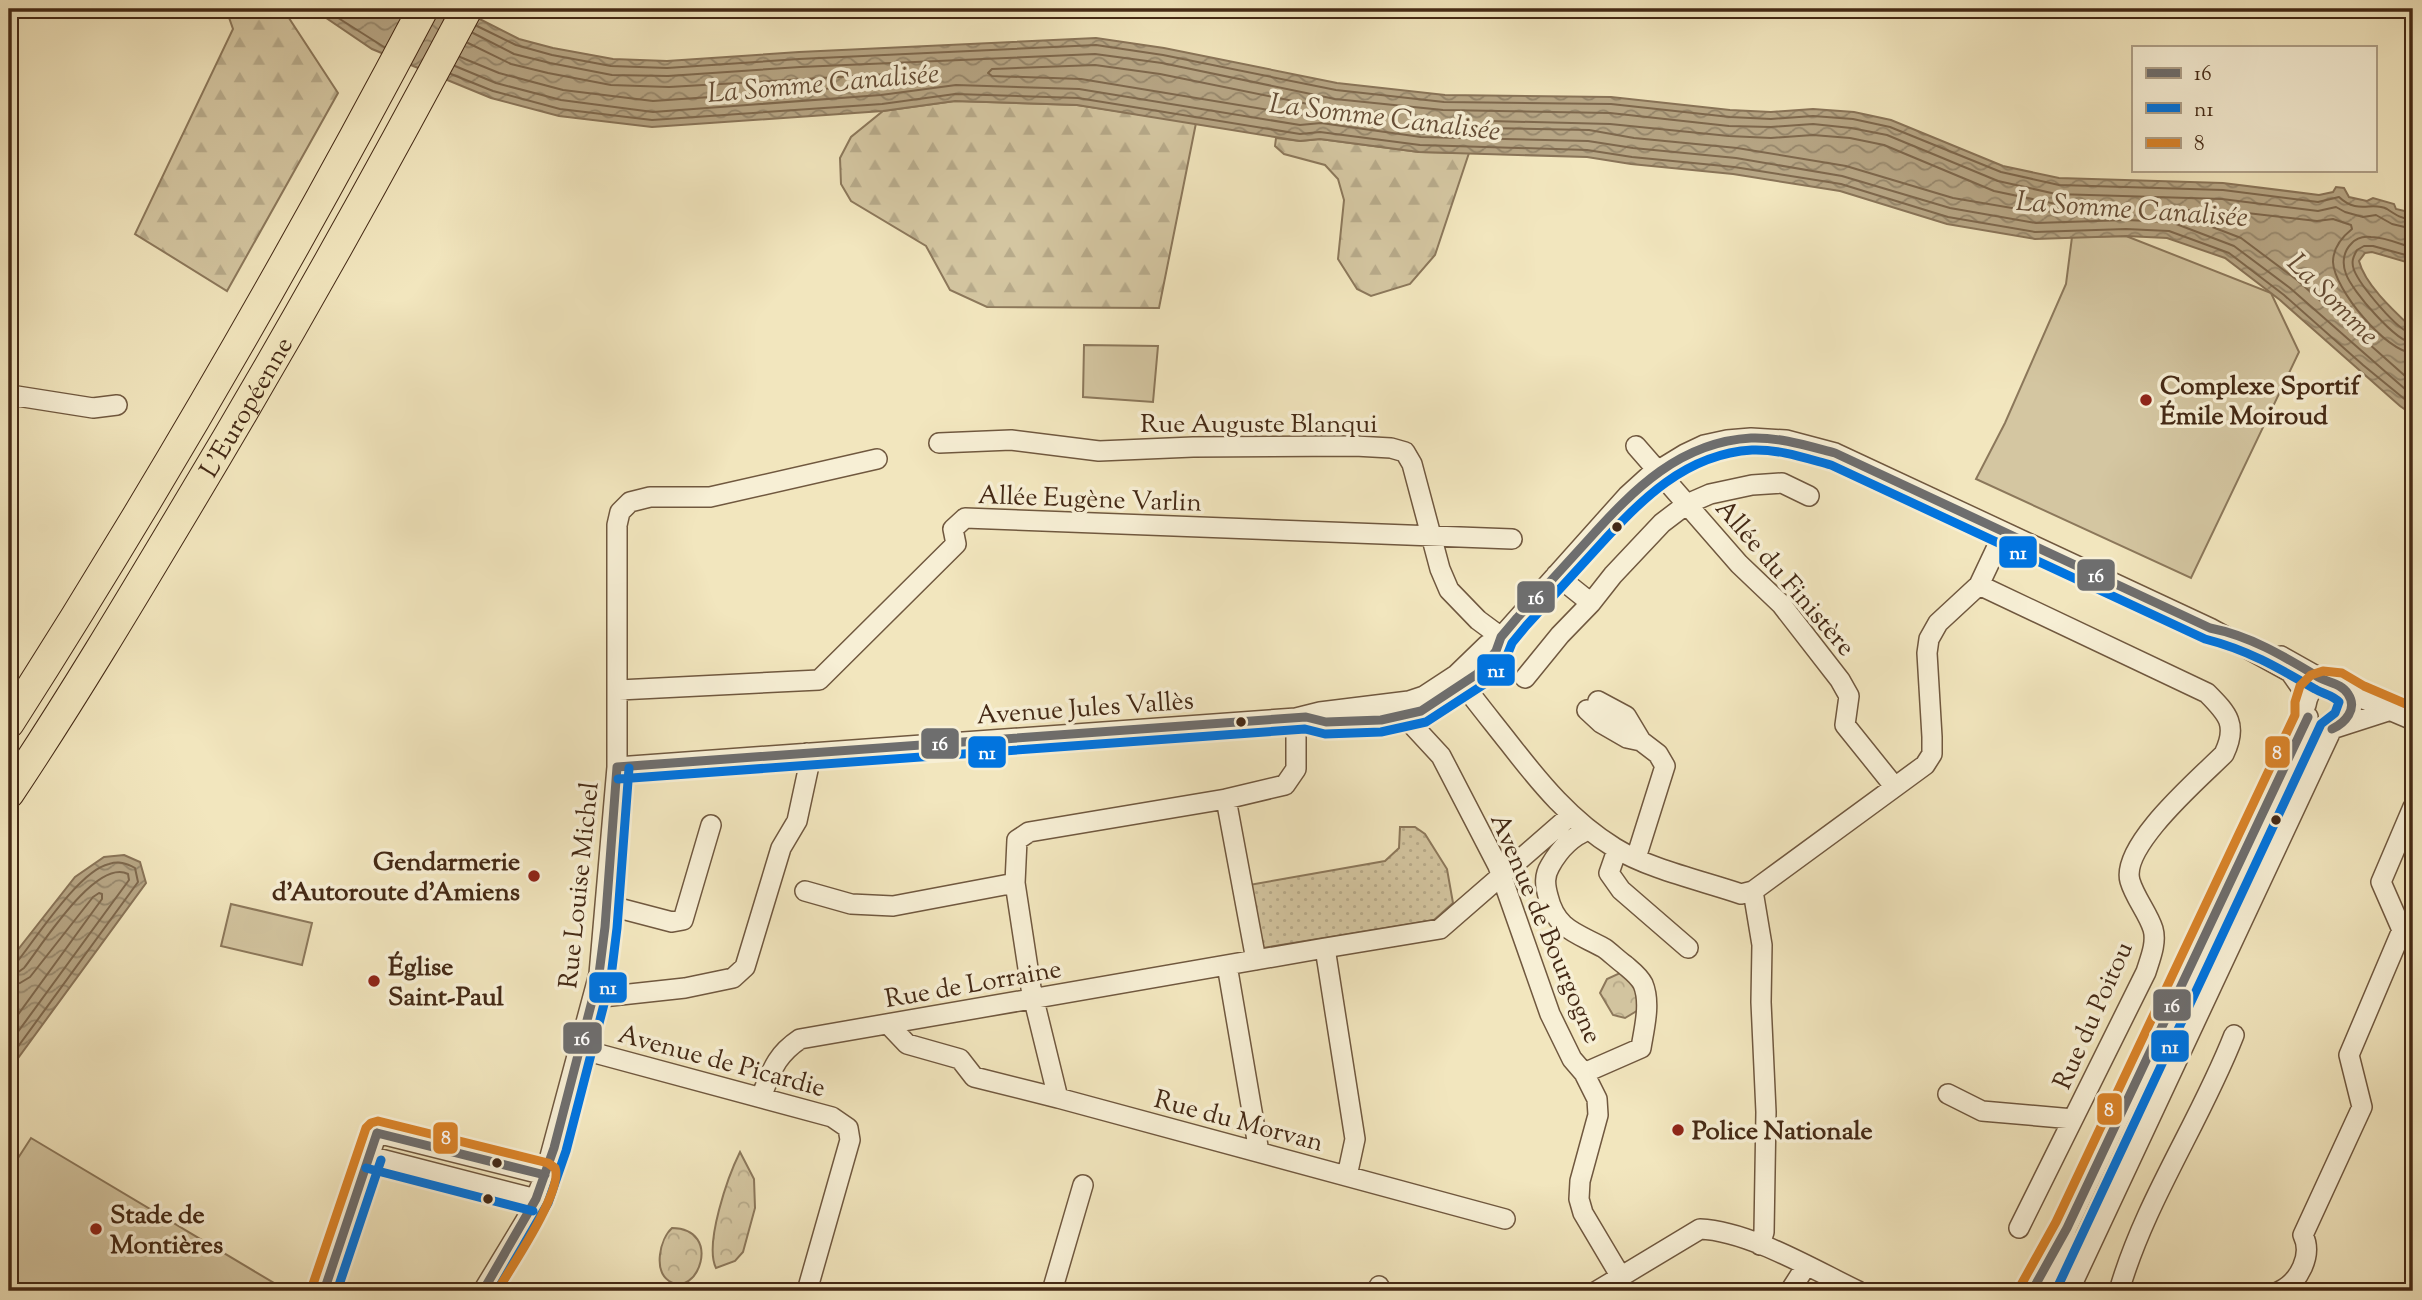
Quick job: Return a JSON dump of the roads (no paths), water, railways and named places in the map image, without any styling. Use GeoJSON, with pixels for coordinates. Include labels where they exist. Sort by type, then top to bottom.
{"type":"FeatureCollection","features":[{"type":"Feature","properties":{"kind":"highway","name":"L'Européenne"},"geometry":{"type":"LineString","coordinates":[[9,723],[175,452],[368,115],[423,9]]}},
{"type":"Feature","properties":{"kind":"highway","name":"L'Européenne"},"geometry":{"type":"LineString","coordinates":[[9,793],[58,718],[221,450],[401,133],[467,9]]}},
{"type":"Feature","properties":{"kind":"street"},"geometry":{"type":"LineString","coordinates":[[9,401],[17,396],[93,408],[117,405]]}},
{"type":"Feature","properties":{"kind":"street"},"geometry":{"type":"LineString","coordinates":[[1427,701],[1460,679],[1487,645],[1501,636],[1638,485],[1704,445],[1751,438],[1786,440],[1835,453],[2210,628],[2290,671],[2307,696]]}},
{"type":"Feature","properties":{"kind":"street","name":"Rue Auguste Blanqui"},"geometry":{"type":"LineString","coordinates":[[939,443],[1011,440],[1099,451],[1193,447],[1391,448],[1405,452],[1412,464],[1440,569],[1449,590],[1478,620],[1501,636]]}},
{"type":"Feature","properties":{"kind":"street","name":"Allée du Finistère"},"geometry":{"type":"LineString","coordinates":[[1636,446],[1740,564],[1781,604],[1840,680],[1849,696],[1845,725],[1894,786]]}},
{"type":"Feature","properties":{"kind":"street","name":"Rue Louise Michel"},"geometry":{"type":"LineString","coordinates":[[483,1291],[518,1233],[545,1175],[599,974],[617,768],[617,525],[620,512],[630,502],[650,497],[710,497],[877,460]]}},
{"type":"Feature","properties":{"kind":"street"},"geometry":{"type":"LineString","coordinates":[[1525,678],[1612,575],[1662,523],[1687,504],[1710,494],[1752,485],[1782,484],[1809,496]]}},
{"type":"Feature","properties":{"kind":"street","name":"Allée Eugène Varlin"},"geometry":{"type":"LineString","coordinates":[[619,690],[819,680],[956,544],[953,529],[965,518],[1512,540]]}},
{"type":"Feature","properties":{"kind":"street"},"geometry":{"type":"LineString","coordinates":[[1460,679],[1546,790],[1570,816],[1617,850],[1741,894],[1752,891],[1925,765],[1932,754],[1928,639],[1938,623],[1979,585],[2004,532]]}},
{"type":"Feature","properties":{"kind":"street"},"geometry":{"type":"LineString","coordinates":[[1556,575],[1591,603]]}},
{"type":"Feature","properties":{"kind":"street","name":"Rue du Poitou"},"geometry":{"type":"LineString","coordinates":[[1979,585],[2207,693],[2227,716],[2231,727],[2230,741],[2224,754],[2150,829],[2136,850],[2129,878],[2139,904],[2154,930],[2154,945],[2146,972],[2019,1228]]}},
{"type":"Feature","properties":{"kind":"street"},"geometry":{"type":"LineString","coordinates":[[2210,628],[2229,631],[2303,666],[2347,692],[2413,720]]}},
{"type":"Feature","properties":{"kind":"street"},"geometry":{"type":"LineString","coordinates":[[2329,682],[2315,687],[2307,696],[2305,705],[2308,717],[2319,727],[2337,726],[2391,710]]}},
{"type":"Feature","properties":{"kind":"street"},"geometry":{"type":"LineString","coordinates":[[2069,1291],[2337,726],[2351,712],[2347,692]]}},
{"type":"Feature","properties":{"kind":"street","name":"Avenue Jules Vallès"},"geometry":{"type":"LineString","coordinates":[[617,768],[1301,718],[1326,722],[1381,720],[1404,716],[1427,701]]}},
{"type":"Feature","properties":{"kind":"street","name":"Avenue Jules Vallès"},"geometry":{"type":"LineString","coordinates":[[1301,718],[1320,712],[1427,701]]}},
{"type":"Feature","properties":{"kind":"street"},"geometry":{"type":"LineString","coordinates":[[1592,706],[1626,716],[1641,741],[1658,754],[1665,766],[1636,858]]}},
{"type":"Feature","properties":{"kind":"street","name":"Avenue de Bourgogne"},"geometry":{"type":"LineString","coordinates":[[1404,716],[1441,756],[1502,877],[1550,1014],[1572,1059],[1584,1073],[1597,1099],[1598,1115],[1580,1181],[1579,1199],[1583,1213],[1620,1276]]}},
{"type":"Feature","properties":{"kind":"street"},"geometry":{"type":"LineString","coordinates":[[2044,1291],[2067,1228],[2308,717]]}},
{"type":"Feature","properties":{"kind":"street"},"geometry":{"type":"LineString","coordinates":[[1058,1098],[1034,999],[1015,883],[1017,840],[1029,832],[1226,799],[1284,785],[1296,769],[1301,718]]}},
{"type":"Feature","properties":{"kind":"street"},"geometry":{"type":"LineString","coordinates":[[593,998],[685,988],[733,978],[745,967],[781,848],[797,821],[808,770],[807,753]]}},
{"type":"Feature","properties":{"kind":"street"},"geometry":{"type":"LineString","coordinates":[[1226,799],[1256,960]]}},
{"type":"Feature","properties":{"kind":"street"},"geometry":{"type":"LineString","coordinates":[[2280,1291],[2292,1286],[2308,1254],[2308,1244],[2303,1235],[2362,1107],[2348,1055],[2402,930],[2381,882],[2413,807]]}},
{"type":"Feature","properties":{"kind":"street","name":"Rue de Lorraine"},"geometry":{"type":"LineString","coordinates":[[761,1097],[775,1062],[785,1049],[800,1039],[1440,929],[1570,816]]}},
{"type":"Feature","properties":{"kind":"street"},"geometry":{"type":"LineString","coordinates":[[607,905],[672,922],[683,920],[712,825]]}},
{"type":"Feature","properties":{"kind":"street"},"geometry":{"type":"LineString","coordinates":[[1584,1073],[1641,1048],[1646,1005],[1644,986],[1637,975],[1604,949],[1581,939],[1563,926],[1550,905],[1545,884],[1546,873],[1553,860],[1576,834],[1589,830]]}},
{"type":"Feature","properties":{"kind":"street"},"geometry":{"type":"LineString","coordinates":[[1617,850],[1609,873],[1621,890],[1688,948]]}},
{"type":"Feature","properties":{"kind":"street"},"geometry":{"type":"LineString","coordinates":[[805,891],[851,904],[893,906],[1015,883]]}},
{"type":"Feature","properties":{"kind":"street"},"geometry":{"type":"LineString","coordinates":[[1752,891],[1762,945],[1766,1112],[1764,1232],[1760,1245]]}},
{"type":"Feature","properties":{"kind":"street"},"geometry":{"type":"LineString","coordinates":[[1325,948],[1355,1139],[1347,1176]]}},
{"type":"Feature","properties":{"kind":"street"},"geometry":{"type":"LineString","coordinates":[[1227,965],[1259,1152]]}},
{"type":"Feature","properties":{"kind":"street","name":"Rue du Morvan"},"geometry":{"type":"LineString","coordinates":[[887,1024],[907,1044],[960,1059],[974,1077],[1505,1219]]}},
{"type":"Feature","properties":{"kind":"street"},"geometry":{"type":"LineString","coordinates":[[2119,1291],[2144,1224],[2234,1035]]}},
{"type":"Feature","properties":{"kind":"street","name":"Avenue de Picardie"},"geometry":{"type":"LineString","coordinates":[[580,1049],[832,1117],[848,1128],[850,1140],[807,1291]]}},
{"type":"Feature","properties":{"kind":"street"},"geometry":{"type":"LineString","coordinates":[[1948,1094],[1982,1111],[2073,1119]]}},
{"type":"Feature","properties":{"kind":"street"},"geometry":{"type":"LineString","coordinates":[[324,1291],[377,1133],[545,1175]]}},
{"type":"Feature","properties":{"kind":"street"},"geometry":{"type":"LineString","coordinates":[[369,1156],[536,1199]]}},
{"type":"Feature","properties":{"kind":"street"},"geometry":{"type":"LineString","coordinates":[[1052,1291],[1083,1185]]}},
{"type":"Feature","properties":{"kind":"street"},"geometry":{"type":"LineString","coordinates":[[1597,1291],[1700,1229],[1724,1232],[1760,1245],[1858,1291]]}},
{"type":"Feature","properties":{"kind":"street"},"geometry":{"type":"LineString","coordinates":[[1790,1291],[1806,1266]]}},
{"type":"Feature","properties":{"kind":"water"},"geometry":{"type":"Polygon","coordinates":[[[313,9],[460,9],[519,39],[553,48],[613,59],[667,61],[1096,38],[1164,48],[1337,83],[1445,95],[1611,97],[1730,110],[1771,112],[1813,109],[1854,112],[1891,120],[2003,166],[2059,178],[2223,183],[2319,195],[2333,192],[2336,187],[2344,188],[2349,197],[2367,201],[2373,198],[2394,204],[2396,209],[2413,213],[2413,264],[2372,252],[2365,253],[2359,261],[2374,289],[2413,329],[2413,415],[2280,300],[2225,258],[2167,238],[2126,236],[2035,239],[1947,224],[1840,191],[1733,174],[1587,157],[1419,152],[1320,139],[1300,141],[1077,105],[955,101],[883,111],[652,127],[559,116],[491,98],[372,49],[313,9]]]}},
{"type":"Feature","properties":{"kind":"water"},"geometry":{"type":"Polygon","coordinates":[[[124,855],[140,862],[146,883],[9,1068],[9,961],[75,877],[104,857],[124,855]]]}},
{"type":"Feature","properties":{"kind":"place","name":"Complexe Sportif Émile Moiroud"},"geometry":{"type":"Point","coordinates":[2146,400]}},
{"type":"Feature","properties":{"kind":"place","name":"Gendarmerie d'Autoroute d'Amiens"},"geometry":{"type":"Point","coordinates":[534,876]}},
{"type":"Feature","properties":{"kind":"place","name":"Église Saint-Paul"},"geometry":{"type":"Point","coordinates":[374,981]}},
{"type":"Feature","properties":{"kind":"place","name":"Police Nationale"},"geometry":{"type":"Point","coordinates":[1678,1130]}},
{"type":"Feature","properties":{"kind":"place","name":"Stade de Montières"},"geometry":{"type":"Point","coordinates":[96,1229]}},
{"type":"Feature","properties":{"kind":"water label","name":"La Somme Canalisée"},"geometry":{"type":"Point","coordinates":[823,82]}},
{"type":"Feature","properties":{"kind":"water label","name":"La Somme Canalisée"},"geometry":{"type":"Point","coordinates":[1385,116]}},
{"type":"Feature","properties":{"kind":"water label","name":"La Somme Canalisée"},"geometry":{"type":"Point","coordinates":[2132,208]}},
{"type":"Feature","properties":{"kind":"water label","name":"La Somme"},"geometry":{"type":"Point","coordinates":[2334,298]}}]}
